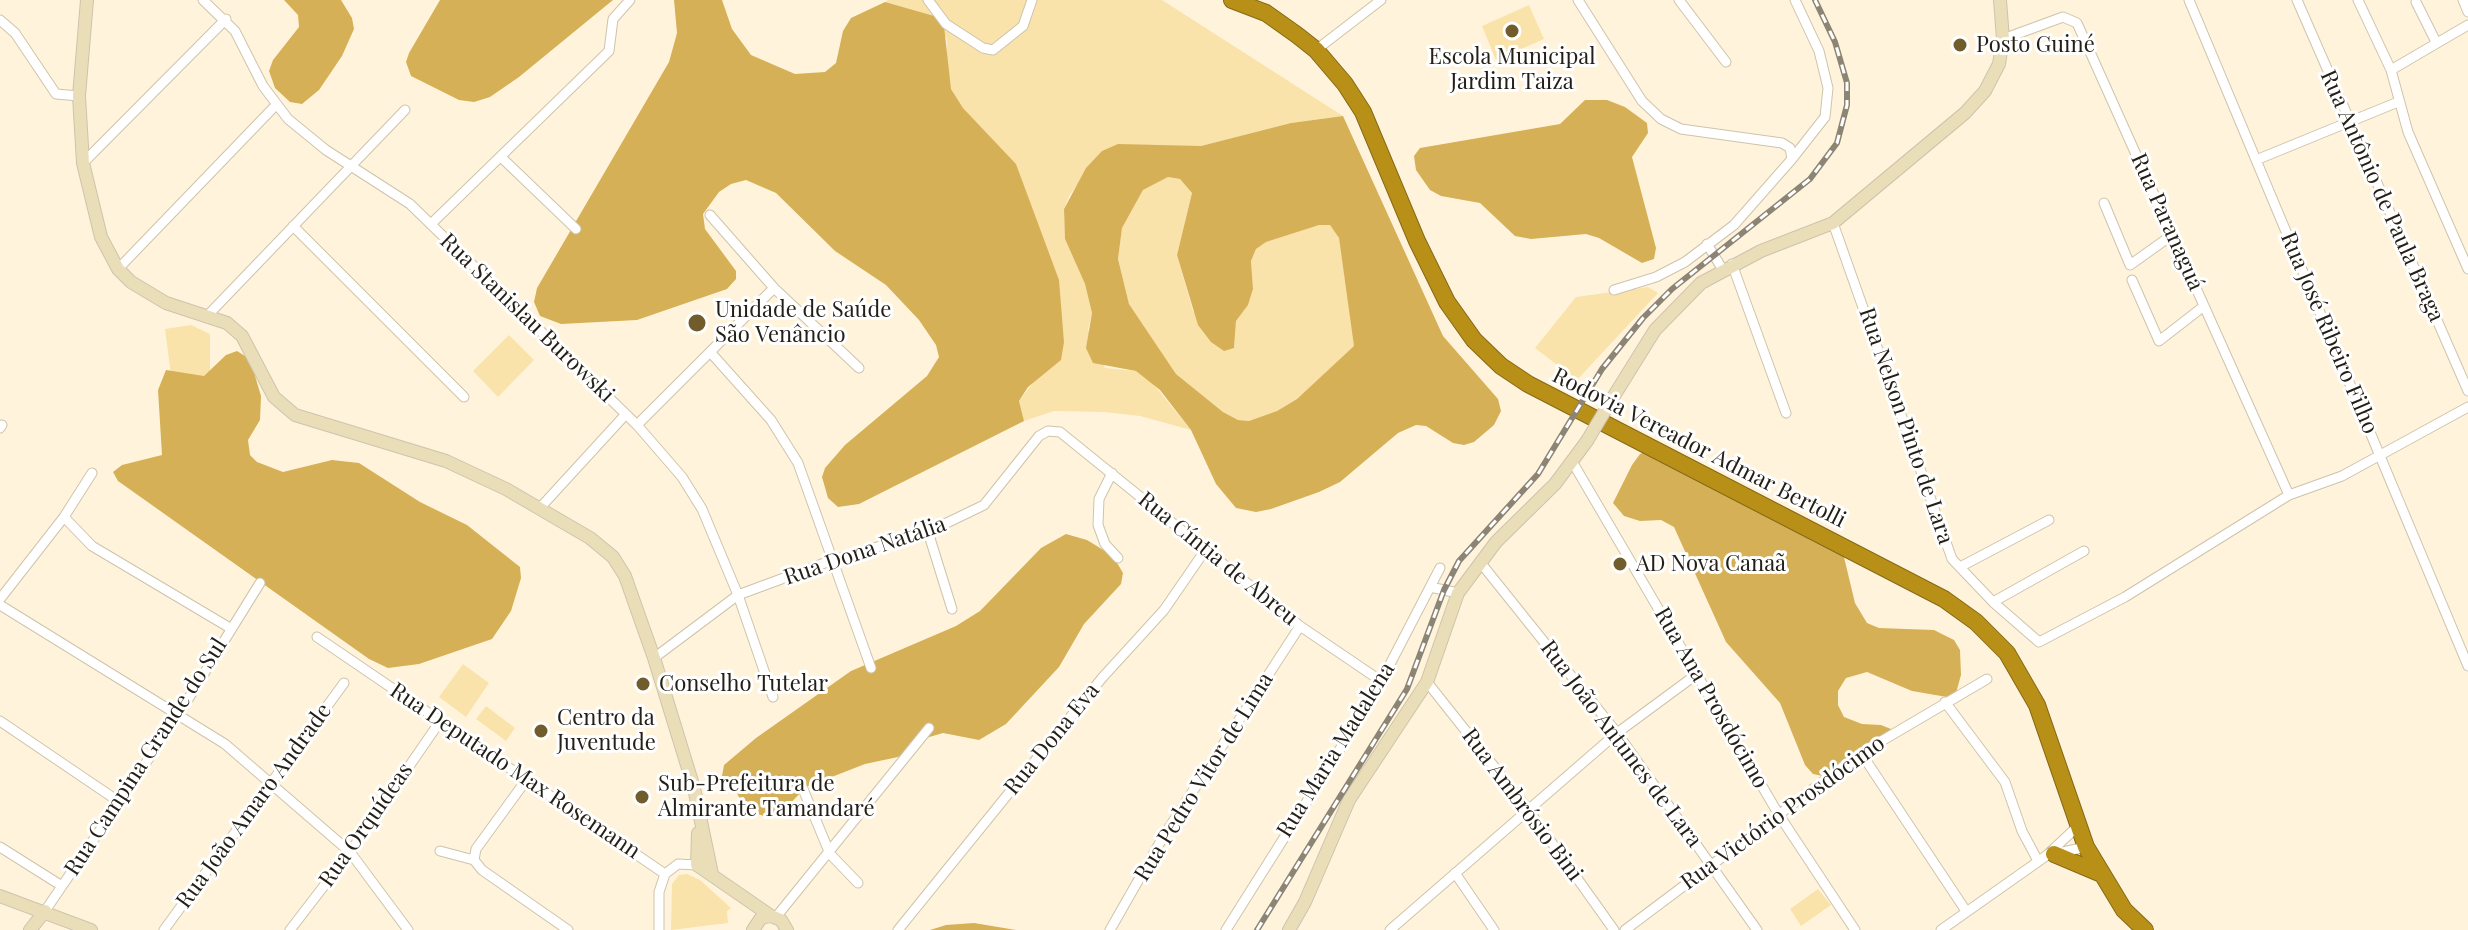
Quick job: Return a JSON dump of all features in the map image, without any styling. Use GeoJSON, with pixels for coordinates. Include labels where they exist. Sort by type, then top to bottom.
{"type":"FeatureCollection","features":[{"type":"Feature","properties":{"kind":"highway","name":"Rodovia Vereador Admar Bertolli"},"geometry":{"type":"LineString","coordinates":[[1232,0],[1266,13],[1316,50],[1363,112],[1417,241],[1447,302],[1474,340],[1528,384],[1944,599],[1976,622],[2007,653],[2037,705],[2086,847],[2124,910],[2145,930]]}},
{"type":"Feature","properties":{"kind":"highway"},"geometry":{"type":"LineString","coordinates":[[2046,857],[2099,873]]}},
{"type":"Feature","properties":{"kind":"main road"},"geometry":{"type":"LineString","coordinates":[[87,0],[79,96],[83,163],[101,237],[118,269],[131,282],[166,303],[227,323],[242,336],[274,397],[295,415],[446,461],[506,489],[590,538],[613,557],[625,576],[654,658],[694,788],[712,874]]}},
{"type":"Feature","properties":{"kind":"main road"},"geometry":{"type":"LineString","coordinates":[[1289,930],[1305,902],[1349,800],[1427,682],[1458,593],[1480,562],[1573,463],[1655,330],[1677,304],[1728,267],[1833,223],[1965,113],[1985,91],[1999,64],[2003,39],[2000,0]]}},
{"type":"Feature","properties":{"kind":"main road"},"geometry":{"type":"LineString","coordinates":[[698,814],[697,865],[774,916],[787,930]]}},
{"type":"Feature","properties":{"kind":"main road"},"geometry":{"type":"LineString","coordinates":[[0,896],[91,930]]}},
{"type":"Feature","properties":{"kind":"main road"},"geometry":{"type":"LineString","coordinates":[[745,899],[755,926],[774,916]]}},
{"type":"Feature","properties":{"kind":"main road","name":"Rua Campina Grande do Sul"},"geometry":{"type":"LineString","coordinates":[[30,930],[45,911]]}},
{"type":"Feature","properties":{"kind":"street","name":"Rua Stanislau Burowski"},"geometry":{"type":"LineString","coordinates":[[203,0],[226,19],[275,106],[349,165],[389,187],[431,224],[637,425],[682,477],[702,509],[738,595],[773,697]]}},
{"type":"Feature","properties":{"kind":"street"},"geometry":{"type":"LineString","coordinates":[[431,224],[609,51],[613,19],[630,0]]}},
{"type":"Feature","properties":{"kind":"street"},"geometry":{"type":"LineString","coordinates":[[928,0],[946,24],[983,48],[993,50],[1023,26],[1032,0]]}},
{"type":"Feature","properties":{"kind":"street"},"geometry":{"type":"LineString","coordinates":[[1316,50],[1381,0]]}},
{"type":"Feature","properties":{"kind":"street"},"geometry":{"type":"LineString","coordinates":[[1578,0],[1642,101],[1661,119],[1681,129],[1782,143],[1790,148],[1792,159]]}},
{"type":"Feature","properties":{"kind":"street"},"geometry":{"type":"LineString","coordinates":[[1679,0],[1726,62]]}},
{"type":"Feature","properties":{"kind":"street"},"geometry":{"type":"LineString","coordinates":[[1614,290],[1656,277],[1734,225],[1825,117],[1828,88],[1819,51],[1795,0]]}},
{"type":"Feature","properties":{"kind":"street","name":"Rua José Ribeiro Filho"},"geometry":{"type":"LineString","coordinates":[[2189,0],[2468,666]]}},
{"type":"Feature","properties":{"kind":"street","name":"Rua Antônio de Paula Braga"},"geometry":{"type":"LineString","coordinates":[[2297,0],[2468,391]]}},
{"type":"Feature","properties":{"kind":"street"},"geometry":{"type":"LineString","coordinates":[[2358,0],[2391,70],[2398,102],[2468,269]]}},
{"type":"Feature","properties":{"kind":"street"},"geometry":{"type":"LineString","coordinates":[[2463,0],[2468,12]]}},
{"type":"Feature","properties":{"kind":"street"},"geometry":{"type":"LineString","coordinates":[[2416,2],[2436,42]]}},
{"type":"Feature","properties":{"kind":"street","name":"Rua Paranaguá"},"geometry":{"type":"LineString","coordinates":[[2003,39],[2063,17],[2077,23],[2289,495]]}},
{"type":"Feature","properties":{"kind":"street"},"geometry":{"type":"LineString","coordinates":[[83,163],[226,19]]}},
{"type":"Feature","properties":{"kind":"street"},"geometry":{"type":"LineString","coordinates":[[0,20],[15,33],[56,94],[79,96]]}},
{"type":"Feature","properties":{"kind":"street"},"geometry":{"type":"LineString","coordinates":[[2391,70],[2468,25]]}},
{"type":"Feature","properties":{"kind":"street"},"geometry":{"type":"LineString","coordinates":[[2256,160],[2398,102]]}},
{"type":"Feature","properties":{"kind":"street"},"geometry":{"type":"LineString","coordinates":[[118,269],[275,106]]}},
{"type":"Feature","properties":{"kind":"street"},"geometry":{"type":"LineString","coordinates":[[208,315],[405,110]]}},
{"type":"Feature","properties":{"kind":"street"},"geometry":{"type":"LineString","coordinates":[[502,158],[576,229]]}},
{"type":"Feature","properties":{"kind":"street"},"geometry":{"type":"LineString","coordinates":[[2104,203],[2130,265],[2172,235]]}},
{"type":"Feature","properties":{"kind":"street"},"geometry":{"type":"LineString","coordinates":[[710,215],[774,288],[859,368]]}},
{"type":"Feature","properties":{"kind":"street","name":"Rua Nelson Pinto de Lara"},"geometry":{"type":"LineString","coordinates":[[1833,223],[1952,559],[1993,602],[2039,642],[2125,597],[2289,495]]}},
{"type":"Feature","properties":{"kind":"street"},"geometry":{"type":"LineString","coordinates":[[293,226],[464,397]]}},
{"type":"Feature","properties":{"kind":"street"},"geometry":{"type":"LineString","coordinates":[[1707,244],[1728,267],[1786,413]]}},
{"type":"Feature","properties":{"kind":"street"},"geometry":{"type":"LineString","coordinates":[[2132,280],[2159,341],[2204,306]]}},
{"type":"Feature","properties":{"kind":"street"},"geometry":{"type":"LineString","coordinates":[[637,425],[774,288]]}},
{"type":"Feature","properties":{"kind":"street"},"geometry":{"type":"LineString","coordinates":[[711,353],[771,420],[798,463],[830,561],[871,668]]}},
{"type":"Feature","properties":{"kind":"street"},"geometry":{"type":"LineString","coordinates":[[2289,495],[2330,482],[2468,407]]}},
{"type":"Feature","properties":{"kind":"street"},"geometry":{"type":"LineString","coordinates":[[539,509],[626,414]]}},
{"type":"Feature","properties":{"kind":"street","name":"Rua Dona Natália"},"geometry":{"type":"LineString","coordinates":[[654,658],[738,595],[830,561],[928,532],[984,505],[1039,436],[1048,431],[1060,432]]}},
{"type":"Feature","properties":{"kind":"street","name":"Rua Cíntia de Abreu"},"geometry":{"type":"LineString","coordinates":[[1060,432],[1300,626],[1381,681]]}},
{"type":"Feature","properties":{"kind":"street","name":"Rua Ana Prosdócimo"},"geometry":{"type":"LineString","coordinates":[[1573,463],[1779,815],[1855,930]]}},
{"type":"Feature","properties":{"kind":"street"},"geometry":{"type":"LineString","coordinates":[[92,473],[64,517],[0,602],[177,717],[225,744],[350,852],[408,930]]}},
{"type":"Feature","properties":{"kind":"street"},"geometry":{"type":"LineString","coordinates":[[1112,473],[1099,499],[1098,525],[1105,544],[1118,558]]}},
{"type":"Feature","properties":{"kind":"street"},"geometry":{"type":"LineString","coordinates":[[64,517],[92,546],[230,628]]}},
{"type":"Feature","properties":{"kind":"street"},"geometry":{"type":"LineString","coordinates":[[1960,567],[2049,520]]}},
{"type":"Feature","properties":{"kind":"street"},"geometry":{"type":"LineString","coordinates":[[928,532],[952,609]]}},
{"type":"Feature","properties":{"kind":"street","name":"Rua Dona Eva"},"geometry":{"type":"LineString","coordinates":[[898,930],[1102,678],[1164,610],[1206,549]]}},
{"type":"Feature","properties":{"kind":"street"},"geometry":{"type":"LineString","coordinates":[[1993,602],[2084,551]]}},
{"type":"Feature","properties":{"kind":"street","name":"Rua João Antunes de Lara"},"geometry":{"type":"LineString","coordinates":[[1480,562],[1617,733],[1757,930]]}},
{"type":"Feature","properties":{"kind":"street","name":"Rua Maria Madalena"},"geometry":{"type":"LineString","coordinates":[[1226,930],[1381,681],[1440,568]]}},
{"type":"Feature","properties":{"kind":"street","name":"Rua Campina Grande do Sul"},"geometry":{"type":"LineString","coordinates":[[45,911],[177,717],[260,583]]}},
{"type":"Feature","properties":{"kind":"street"},"geometry":{"type":"LineString","coordinates":[[1430,587],[1458,593]]}},
{"type":"Feature","properties":{"kind":"street","name":"Rua Pedro Vitor de Lima"},"geometry":{"type":"LineString","coordinates":[[1110,930],[1163,837],[1300,626]]}},
{"type":"Feature","properties":{"kind":"street","name":"Rua Deputado Max Rosemann"},"geometry":{"type":"LineString","coordinates":[[317,637],[665,874]]}},
{"type":"Feature","properties":{"kind":"street"},"geometry":{"type":"LineString","coordinates":[[1390,930],[1527,808],[1617,733],[1697,674]]}},
{"type":"Feature","properties":{"kind":"street","name":"Rua Victório Prosdócimo"},"geometry":{"type":"LineString","coordinates":[[1625,930],[1861,753],[1987,679]]}},
{"type":"Feature","properties":{"kind":"street","name":"Rua Ambrósio Bini"},"geometry":{"type":"LineString","coordinates":[[1427,682],[1527,808],[1614,930]]}},
{"type":"Feature","properties":{"kind":"street","name":"Rua João Amaro Andrade"},"geometry":{"type":"LineString","coordinates":[[164,930],[344,683]]}},
{"type":"Feature","properties":{"kind":"street"},"geometry":{"type":"LineString","coordinates":[[1945,702],[2005,782],[2022,831],[2046,857]]}},
{"type":"Feature","properties":{"kind":"street","name":"Rua Orquídeas"},"geometry":{"type":"LineString","coordinates":[[290,930],[350,852],[441,720]]}},
{"type":"Feature","properties":{"kind":"street"},"geometry":{"type":"LineString","coordinates":[[0,721],[118,801]]}},
{"type":"Feature","properties":{"kind":"street"},"geometry":{"type":"LineString","coordinates":[[774,916],[830,854],[929,728]]}},
{"type":"Feature","properties":{"kind":"street"},"geometry":{"type":"LineString","coordinates":[[1861,753],[1966,911]]}},
{"type":"Feature","properties":{"kind":"street"},"geometry":{"type":"LineString","coordinates":[[474,860],[476,849],[527,779]]}},
{"type":"Feature","properties":{"kind":"street"},"geometry":{"type":"LineString","coordinates":[[803,789],[830,854],[858,883]]}},
{"type":"Feature","properties":{"kind":"street"},"geometry":{"type":"LineString","coordinates":[[1941,930],[2046,857],[2078,826]]}},
{"type":"Feature","properties":{"kind":"street"},"geometry":{"type":"LineString","coordinates":[[0,847],[62,886]]}},
{"type":"Feature","properties":{"kind":"street"},"geometry":{"type":"LineString","coordinates":[[2046,857],[2086,847]]}},
{"type":"Feature","properties":{"kind":"street"},"geometry":{"type":"LineString","coordinates":[[440,851],[474,860],[482,870],[568,930]]}},
{"type":"Feature","properties":{"kind":"street"},"geometry":{"type":"LineString","coordinates":[[659,930],[659,892],[665,874],[678,864],[697,865]]}},
{"type":"Feature","properties":{"kind":"street"},"geometry":{"type":"LineString","coordinates":[[1455,873],[1494,930]]}},
{"type":"Feature","properties":{"kind":"shaded area"},"geometry":{"type":"Polygon","coordinates":[[[284,0],[341,0],[352,18],[354,29],[342,56],[319,90],[302,104],[290,102],[275,88],[269,71],[273,60],[299,27],[298,15],[284,0]]]}},
{"type":"Feature","properties":{"kind":"shaded area"},"geometry":{"type":"Polygon","coordinates":[[[440,0],[613,0],[519,77],[490,97],[474,102],[459,100],[411,76],[406,62],[440,0]]]}},
{"type":"Feature","properties":{"kind":"shaded area"},"geometry":{"type":"Polygon","coordinates":[[[674,0],[722,0],[732,29],[751,55],[795,74],[825,72],[836,63],[843,31],[851,18],[885,2],[934,16],[944,26],[951,89],[963,108],[1016,164],[1059,280],[1064,342],[1061,360],[1028,387],[1019,401],[1024,421],[859,504],[838,507],[828,498],[822,477],[825,468],[845,445],[927,376],[939,357],[936,345],[919,320],[886,285],[835,251],[776,193],[746,180],[731,184],[719,192],[703,214],[705,229],[736,271],[736,279],[727,289],[637,320],[561,324],[540,316],[534,302],[537,288],[669,62],[677,33],[674,0]]]}},
{"type":"Feature","properties":{"kind":"shaded area"},"geometry":{"type":"Polygon","coordinates":[[[1162,0],[1343,116],[1291,123],[1201,146],[1102,151],[1069,196],[1064,209],[1065,239],[1085,284],[1092,313],[1088,330],[1105,368],[1136,371],[1150,380],[1191,430],[1140,416],[1104,412],[1054,411],[1024,421],[1019,401],[1064,342],[1058,280],[1016,164],[963,108],[951,89],[947,73],[947,39],[933,16],[901,9],[885,2],[1162,0]]]}},
{"type":"Feature","properties":{"kind":"shaded area"},"geometry":{"type":"Polygon","coordinates":[[[1529,5],[1544,39],[1496,60],[1482,26],[1529,5]]]}},
{"type":"Feature","properties":{"kind":"shaded area"},"geometry":{"type":"Polygon","coordinates":[[[1585,100],[1607,100],[1625,107],[1647,123],[1648,133],[1632,157],[1656,248],[1654,259],[1642,263],[1599,238],[1586,234],[1531,239],[1515,236],[1480,203],[1441,196],[1430,190],[1416,170],[1414,156],[1420,148],[1560,124],[1585,100]]]}},
{"type":"Feature","properties":{"kind":"shaded area"},"geometry":{"type":"Polygon","coordinates":[[[1343,116],[1443,336],[1498,399],[1501,411],[1494,425],[1474,442],[1464,445],[1453,443],[1426,426],[1416,425],[1398,433],[1340,482],[1256,512],[1236,508],[1216,484],[1191,430],[1160,390],[1136,371],[1093,363],[1086,348],[1092,313],[1085,284],[1065,239],[1064,209],[1086,168],[1102,151],[1118,144],[1201,146],[1291,123],[1343,116]],[[1168,177],[1143,190],[1122,228],[1118,259],[1129,304],[1176,374],[1223,412],[1238,420],[1249,421],[1277,411],[1297,399],[1354,346],[1339,238],[1330,225],[1319,225],[1266,242],[1256,249],[1251,261],[1253,289],[1248,305],[1236,321],[1234,348],[1224,351],[1211,342],[1198,325],[1177,255],[1192,193],[1180,179],[1168,177]]]}},
{"type":"Feature","properties":{"kind":"shaded area"},"geometry":{"type":"Polygon","coordinates":[[[1168,177],[1180,179],[1192,193],[1177,255],[1193,311],[1234,348],[1236,321],[1248,305],[1253,289],[1251,261],[1256,249],[1266,242],[1318,225],[1330,225],[1339,238],[1355,346],[1297,399],[1277,411],[1249,421],[1238,420],[1223,412],[1176,374],[1129,304],[1118,259],[1122,228],[1143,190],[1168,177]]]}},
{"type":"Feature","properties":{"kind":"shaded area"},"geometry":{"type":"Polygon","coordinates":[[[1648,287],[1658,293],[1577,380],[1535,348],[1576,297],[1648,287]]]}},
{"type":"Feature","properties":{"kind":"shaded area"},"geometry":{"type":"Polygon","coordinates":[[[191,325],[210,334],[210,407],[172,382],[165,329],[191,325]]]}},
{"type":"Feature","properties":{"kind":"shaded area"},"geometry":{"type":"Polygon","coordinates":[[[509,335],[534,360],[498,397],[473,371],[509,335]]]}},
{"type":"Feature","properties":{"kind":"shaded area"},"geometry":{"type":"Polygon","coordinates":[[[237,351],[245,356],[253,369],[261,396],[260,420],[248,440],[250,455],[257,462],[283,472],[332,460],[359,463],[420,502],[467,525],[520,567],[521,578],[511,611],[492,639],[419,664],[388,668],[369,659],[118,481],[113,472],[122,465],[162,455],[158,390],[166,370],[204,376],[226,355],[237,351]]]}},
{"type":"Feature","properties":{"kind":"shaded area"},"geometry":{"type":"Polygon","coordinates":[[[1650,450],[1843,553],[1855,603],[1867,623],[1879,628],[1934,630],[1954,640],[1960,650],[1961,675],[1956,693],[1947,697],[1912,691],[1867,672],[1846,678],[1838,691],[1838,705],[1844,717],[1891,729],[1892,737],[1884,747],[1857,765],[1827,777],[1813,774],[1805,765],[1780,703],[1726,642],[1674,527],[1661,520],[1640,521],[1624,516],[1613,503],[1632,465],[1640,454],[1650,450]]]}},
{"type":"Feature","properties":{"kind":"shaded area"},"geometry":{"type":"Polygon","coordinates":[[[1066,534],[1087,540],[1113,556],[1123,573],[1121,584],[1084,624],[1059,667],[1006,724],[979,740],[943,733],[926,738],[898,757],[865,764],[806,787],[782,812],[767,817],[745,810],[737,793],[722,776],[724,765],[756,738],[851,671],[956,626],[980,611],[1041,548],[1066,534]]]}},
{"type":"Feature","properties":{"kind":"shaded area"},"geometry":{"type":"Polygon","coordinates":[[[463,664],[489,683],[466,717],[439,697],[463,664]]]}},
{"type":"Feature","properties":{"kind":"shaded area"},"geometry":{"type":"Polygon","coordinates":[[[486,706],[515,728],[506,741],[476,719],[486,706]]]}},
{"type":"Feature","properties":{"kind":"shaded area"},"geometry":{"type":"Polygon","coordinates":[[[687,874],[700,880],[731,908],[727,911],[728,923],[671,930],[672,884],[679,875],[687,874]]]}},
{"type":"Feature","properties":{"kind":"shaded area"},"geometry":{"type":"Polygon","coordinates":[[[1818,889],[1831,905],[1801,926],[1790,909],[1818,889]]]}},
{"type":"Feature","properties":{"kind":"shaded area"},"geometry":{"type":"Polygon","coordinates":[[[974,923],[1016,930],[930,930],[946,925],[974,923]]]}},
{"type":"Feature","properties":{"kind":"railway"},"geometry":{"type":"LineString","coordinates":[[1257,930],[1407,689],[1444,590],[1459,561],[1538,474],[1602,369],[1643,318],[1672,289],[1810,179],[1837,143],[1847,105],[1847,83],[1835,42],[1815,0]]}},
{"type":"Feature","properties":{"kind":"place","name":"Escola Municipal Jardim Taiza"},"geometry":{"type":"Point","coordinates":[1512,31]}},
{"type":"Feature","properties":{"kind":"place","name":"Posto Guiné"},"geometry":{"type":"Point","coordinates":[1960,45]}},
{"type":"Feature","properties":{"kind":"place","name":"Unidade de Saúde São Venâncio"},"geometry":{"type":"Point","coordinates":[697,323]}},
{"type":"Feature","properties":{"kind":"place","name":"AD Nova Canaã"},"geometry":{"type":"Point","coordinates":[1620,564]}},
{"type":"Feature","properties":{"kind":"place","name":"Conselho Tutelar"},"geometry":{"type":"Point","coordinates":[643,684]}},
{"type":"Feature","properties":{"kind":"place","name":"Centro da Juventude"},"geometry":{"type":"Point","coordinates":[541,731]}},
{"type":"Feature","properties":{"kind":"place","name":"Sub-Prefeitura de Almirante Tamandaré"},"geometry":{"type":"Point","coordinates":[642,797]}}]}
